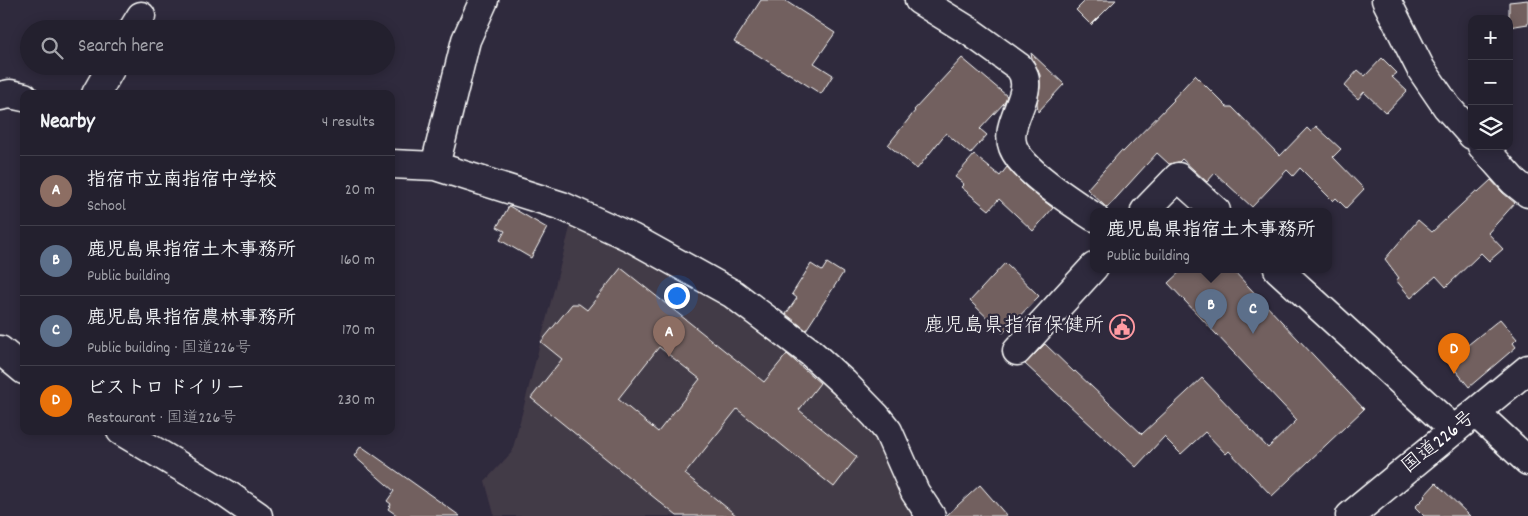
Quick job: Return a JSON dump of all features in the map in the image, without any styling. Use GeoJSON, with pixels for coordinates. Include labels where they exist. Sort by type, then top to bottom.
{"type":"FeatureCollection","features":[{"type":"Feature","properties":{"kind":"main road"},"geometry":{"type":"LineString","coordinates":[[435,166],[466,40],[484,0]]}},
{"type":"Feature","properties":{"kind":"main road"},"geometry":{"type":"LineString","coordinates":[[919,0],[969,31],[1019,66],[1024,72],[1026,84],[1010,134],[1013,148],[1018,157],[1042,180],[1090,215]]}},
{"type":"Feature","properties":{"kind":"main road"},"geometry":{"type":"LineString","coordinates":[[1386,0],[1421,69],[1447,106],[1468,130]]}},
{"type":"Feature","properties":{"kind":"main road"},"geometry":{"type":"LineString","coordinates":[[98,90],[107,75]]}},
{"type":"Feature","properties":{"kind":"main road"},"geometry":{"type":"LineString","coordinates":[[0,96],[10,94],[20,97]]}},
{"type":"Feature","properties":{"kind":"main road"},"geometry":{"type":"LineString","coordinates":[[1486,150],[1513,181],[1528,193]]}},
{"type":"Feature","properties":{"kind":"main road"},"geometry":{"type":"LineString","coordinates":[[395,164],[435,166],[562,206],[632,238],[733,294],[810,352],[876,416],[888,431],[915,492],[931,516]]}},
{"type":"Feature","properties":{"kind":"main road"},"geometry":{"type":"LineString","coordinates":[[1148,208],[1178,177],[1213,208]]}},
{"type":"Feature","properties":{"kind":"main road"},"geometry":{"type":"LineString","coordinates":[[1017,351],[1090,271]]}},
{"type":"Feature","properties":{"kind":"main road"},"geometry":{"type":"LineString","coordinates":[[1282,273],[1454,430]]}},
{"type":"Feature","properties":{"kind":"main road"},"geometry":{"type":"LineString","coordinates":[[0,350],[20,367]]}},
{"type":"Feature","properties":{"kind":"main road","name":"国道226号"},"geometry":{"type":"LineString","coordinates":[[1350,516],[1528,369]]}},
{"type":"Feature","properties":{"kind":"main road"},"geometry":{"type":"LineString","coordinates":[[1476,413],[1528,461]]}},
{"type":"Feature","properties":{"kind":"main road"},"geometry":{"type":"LineString","coordinates":[[128,435],[228,495],[258,516]]}},
{"type":"Feature","properties":{"kind":"shaded area"},"geometry":{"type":"Polygon","coordinates":[[[572,220],[708,290],[778,337],[880,434],[921,516],[493,516],[485,481],[512,452],[572,220]]]}},
{"type":"Feature","properties":{"kind":"building"},"geometry":{"type":"Polygon","coordinates":[[[761,0],[784,0],[835,33],[814,63],[833,75],[821,94],[734,42],[761,0]]]}},
{"type":"Feature","properties":{"kind":"building"},"geometry":{"type":"Polygon","coordinates":[[[1086,0],[1116,0],[1091,25],[1076,10],[1086,0]]]}},
{"type":"Feature","properties":{"kind":"building"},"geometry":{"type":"Polygon","coordinates":[[[1528,0],[1528,24],[1513,26],[1513,15],[1509,15],[1509,2],[1528,0]]]}},
{"type":"Feature","properties":{"kind":"building"},"geometry":{"type":"Polygon","coordinates":[[[1031,53],[1064,84],[1038,112],[1040,75],[1031,53]]]}},
{"type":"Feature","properties":{"kind":"building"},"geometry":{"type":"Polygon","coordinates":[[[962,58],[1007,96],[1004,103],[980,129],[987,135],[970,154],[946,133],[917,169],[888,145],[914,110],[962,58]]]}},
{"type":"Feature","properties":{"kind":"building"},"geometry":{"type":"Polygon","coordinates":[[[1382,58],[1397,73],[1392,77],[1407,91],[1386,113],[1364,92],[1358,99],[1344,86],[1358,70],[1365,76],[1382,58]]]}},
{"type":"Feature","properties":{"kind":"building"},"geometry":{"type":"Polygon","coordinates":[[[1195,75],[1227,107],[1232,107],[1280,156],[1307,128],[1311,132],[1316,126],[1341,149],[1333,157],[1364,189],[1346,208],[1336,198],[1333,201],[1300,168],[1293,176],[1287,170],[1252,207],[1215,173],[1207,182],[1182,159],[1179,162],[1169,164],[1157,153],[1107,208],[1087,189],[1121,151],[1123,152],[1174,100],[1195,75]]]}},
{"type":"Feature","properties":{"kind":"building"},"geometry":{"type":"Polygon","coordinates":[[[974,155],[1000,176],[1007,167],[1026,187],[1053,208],[1033,231],[999,199],[989,210],[961,187],[964,184],[955,177],[974,155]]]}},
{"type":"Feature","properties":{"kind":"building"},"geometry":{"type":"Polygon","coordinates":[[[1491,180],[1515,203],[1488,233],[1503,249],[1489,261],[1481,253],[1446,287],[1436,276],[1411,298],[1396,280],[1399,278],[1385,259],[1418,220],[1432,232],[1476,191],[1478,192],[1491,180]]]}},
{"type":"Feature","properties":{"kind":"building"},"geometry":{"type":"Polygon","coordinates":[[[509,206],[547,228],[531,258],[500,240],[505,231],[497,227],[509,206]]]}},
{"type":"Feature","properties":{"kind":"building"},"geometry":{"type":"Polygon","coordinates":[[[827,263],[843,273],[806,330],[786,314],[797,298],[792,294],[811,264],[822,271],[827,263]]]}},
{"type":"Feature","properties":{"kind":"building"},"geometry":{"type":"Polygon","coordinates":[[[1005,263],[1039,296],[1003,333],[970,301],[1005,263]]]}},
{"type":"Feature","properties":{"kind":"building"},"geometry":{"type":"Polygon","coordinates":[[[621,268],[764,382],[787,354],[820,383],[799,410],[857,457],[834,487],[737,409],[685,474],[737,516],[677,516],[531,398],[562,359],[541,342],[572,304],[579,304],[587,310],[621,268]],[[659,347],[618,399],[658,432],[700,379],[659,347]]]}},
{"type":"Feature","properties":{"kind":"building"},"geometry":{"type":"Polygon","coordinates":[[[1179,273],[1236,273],[1364,409],[1272,496],[1229,451],[1226,454],[1205,432],[1181,454],[1164,437],[1136,467],[1025,364],[1045,344],[1142,434],[1202,378],[1268,448],[1297,420],[1168,283],[1179,273]]]}},
{"type":"Feature","properties":{"kind":"building"},"geometry":{"type":"Polygon","coordinates":[[[1500,319],[1517,339],[1513,343],[1516,347],[1469,387],[1448,361],[1500,319]]]}},
{"type":"Feature","properties":{"kind":"building"},"geometry":{"type":"Polygon","coordinates":[[[361,446],[460,516],[398,516],[388,509],[391,504],[387,501],[394,491],[354,456],[361,446]]]}},
{"type":"Feature","properties":{"kind":"building"},"geometry":{"type":"Polygon","coordinates":[[[1436,483],[1470,516],[1424,516],[1415,507],[1436,483]]]}},
{"type":"Feature","properties":{"kind":"building"},"geometry":{"type":"Polygon","coordinates":[[[980,485],[1007,516],[946,516],[947,515],[980,485]]]}},
{"type":"Feature","properties":{"kind":"place","name":"鹿児島県指宿保健所"},"geometry":{"type":"Point","coordinates":[1122,327]}},
{"type":"Feature","properties":{"kind":"place","name":"鹿児島県指宿土木事務所"},"geometry":{"type":"Point","coordinates":[1211,330]}},
{"type":"Feature","properties":{"kind":"place","name":"鹿児島県指宿農林事務所"},"geometry":{"type":"Point","coordinates":[1253,334]}},
{"type":"Feature","properties":{"kind":"place","name":"指宿市立南指宿中学校"},"geometry":{"type":"Point","coordinates":[669,357]}},
{"type":"Feature","properties":{"kind":"place","name":"ビストロ ドイリー"},"geometry":{"type":"Point","coordinates":[1454,374]}}]}
